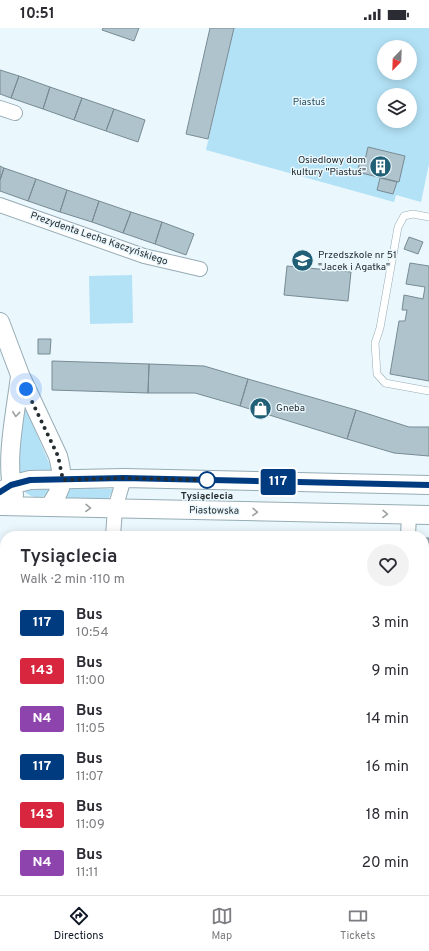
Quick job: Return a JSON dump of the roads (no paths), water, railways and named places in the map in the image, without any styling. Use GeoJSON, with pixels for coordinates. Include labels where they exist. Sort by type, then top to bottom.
{"type":"FeatureCollection","features":[{"type":"Feature","properties":{"kind":"street"},"geometry":{"type":"LineString","coordinates":[[0,108],[15,113]]}},
{"type":"Feature","properties":{"kind":"street","name":"Prezydenta Lecha Kaczyńskiego"},"geometry":{"type":"LineString","coordinates":[[0,205],[144,256],[200,269]]}},
{"type":"Feature","properties":{"kind":"street"},"geometry":{"type":"LineString","coordinates":[[0,322],[4,342],[58,456],[63,480],[57,496],[49,507]]}},
{"type":"Feature","properties":{"kind":"street"},"geometry":{"type":"LineString","coordinates":[[9,506],[6,488],[20,375]]}},
{"type":"Feature","properties":{"kind":"street"},"geometry":{"type":"LineString","coordinates":[[6,488],[30,480],[124,478],[429,485]]}},
{"type":"Feature","properties":{"kind":"street"},"geometry":{"type":"LineString","coordinates":[[113,531],[115,509],[124,478]]}},
{"type":"Feature","properties":{"kind":"street","name":"Piastowska"},"geometry":{"type":"LineString","coordinates":[[9,506],[429,515]]}},
{"type":"Feature","properties":{"kind":"street"},"geometry":{"type":"LineString","coordinates":[[408,531],[409,515]]}},
{"type":"Feature","properties":{"kind":"lane"},"geometry":{"type":"LineString","coordinates":[[429,217],[413,214],[404,216],[398,227],[380,328],[375,343],[377,374],[386,383],[429,391]]}},
{"type":"Feature","properties":{"kind":"place","name":"Osiedlowy dom kultury \"Piastuś\""},"geometry":{"type":"Point","coordinates":[381,166]}},
{"type":"Feature","properties":{"kind":"place","name":"Przedszkole nr 51 \"Jacek i Agatka\""},"geometry":{"type":"Point","coordinates":[302,261]}},
{"type":"Feature","properties":{"kind":"place","name":"Gneba"},"geometry":{"type":"Point","coordinates":[260,408]}},
{"type":"Feature","properties":{"kind":"place","name":"Tysiąclecia"},"geometry":{"type":"Point","coordinates":[207,480]}},
{"type":"Feature","properties":{"kind":"park label","name":"Piastuś"},"geometry":{"type":"Point","coordinates":[309,102]}}]}
